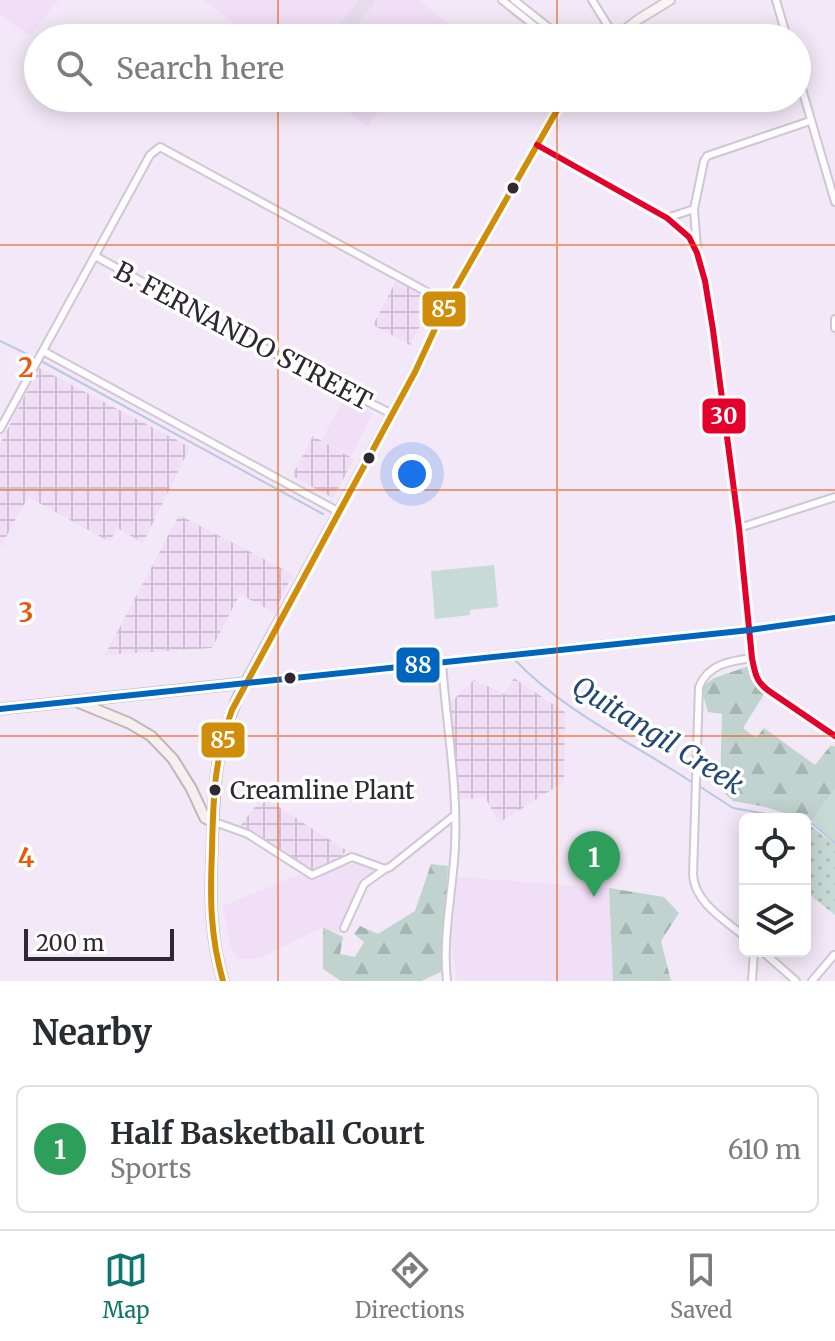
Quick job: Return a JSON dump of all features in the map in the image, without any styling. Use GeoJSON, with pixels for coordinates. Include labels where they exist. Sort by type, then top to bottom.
{"type":"FeatureCollection","features":[{"type":"Feature","properties":{"kind":"main road"},"geometry":{"type":"LineString","coordinates":[[635,24],[670,0]]}},
{"type":"Feature","properties":{"kind":"main road"},"geometry":{"type":"LineString","coordinates":[[223,981],[210,912],[212,821],[213,792],[221,745],[232,710],[392,414],[446,305],[556,112]]}},
{"type":"Feature","properties":{"kind":"main road"},"geometry":{"type":"LineString","coordinates":[[0,709],[750,630],[835,618]]}},
{"type":"Feature","properties":{"kind":"main road"},"geometry":{"type":"LineString","coordinates":[[77,702],[129,723],[151,736],[173,759],[205,818],[212,821]]}},
{"type":"Feature","properties":{"kind":"street"},"geometry":{"type":"LineString","coordinates":[[502,0],[532,24]]}},
{"type":"Feature","properties":{"kind":"street"},"geometry":{"type":"LineString","coordinates":[[514,0],[544,24]]}},
{"type":"Feature","properties":{"kind":"street"},"geometry":{"type":"LineString","coordinates":[[592,0],[606,24]]}},
{"type":"Feature","properties":{"kind":"street"},"geometry":{"type":"LineString","coordinates":[[776,0],[783,24]]}},
{"type":"Feature","properties":{"kind":"street"},"geometry":{"type":"LineString","coordinates":[[808,112],[835,202]]}},
{"type":"Feature","properties":{"kind":"street"},"geometry":{"type":"LineString","coordinates":[[697,253],[694,209],[707,156],[810,121]]}},
{"type":"Feature","properties":{"kind":"street"},"geometry":{"type":"LineString","coordinates":[[537,145],[667,218],[689,237],[705,281],[739,528],[752,658],[759,684],[835,736]]}},
{"type":"Feature","properties":{"kind":"street"},"geometry":{"type":"LineString","coordinates":[[0,429],[150,155],[160,147],[446,305]]}},
{"type":"Feature","properties":{"kind":"street"},"geometry":{"type":"LineString","coordinates":[[667,218],[694,209]]}},
{"type":"Feature","properties":{"kind":"street","name":"B. FERNANDO STREET"},"geometry":{"type":"LineString","coordinates":[[95,256],[392,414]]}},
{"type":"Feature","properties":{"kind":"street"},"geometry":{"type":"LineString","coordinates":[[835,319],[835,328]]}},
{"type":"Feature","properties":{"kind":"street"},"geometry":{"type":"LineString","coordinates":[[43,351],[339,512]]}},
{"type":"Feature","properties":{"kind":"street"},"geometry":{"type":"LineString","coordinates":[[739,528],[835,497]]}},
{"type":"Feature","properties":{"kind":"street"},"geometry":{"type":"LineString","coordinates":[[739,932],[704,902],[694,885],[700,683],[704,676],[723,662],[752,658]]}},
{"type":"Feature","properties":{"kind":"street"},"geometry":{"type":"LineString","coordinates":[[442,662],[455,815],[447,981]]}},
{"type":"Feature","properties":{"kind":"street"},"geometry":{"type":"LineString","coordinates":[[344,928],[364,884],[425,841],[455,815]]}},
{"type":"Feature","properties":{"kind":"street"},"geometry":{"type":"LineString","coordinates":[[212,821],[253,837],[307,874],[318,873],[352,857],[385,869]]}},
{"type":"Feature","properties":{"kind":"street"},"geometry":{"type":"LineString","coordinates":[[812,981],[834,955]]}},
{"type":"Feature","properties":{"kind":"street"},"geometry":{"type":"LineString","coordinates":[[752,981],[754,957]]}},
{"type":"Feature","properties":{"kind":"street"},"geometry":{"type":"LineString","coordinates":[[770,957],[796,981]]}},
{"type":"Feature","properties":{"kind":"shaded area"},"geometry":{"type":"Polygon","coordinates":[[[0,0],[58,0],[39,24],[24,24],[24,31],[0,15],[0,0]]]}},
{"type":"Feature","properties":{"kind":"shaded area"},"geometry":{"type":"Polygon","coordinates":[[[203,0],[419,0],[448,24],[235,24],[203,0]]]}},
{"type":"Feature","properties":{"kind":"shaded area"},"geometry":{"type":"Polygon","coordinates":[[[348,112],[378,112],[367,126],[348,112]]]}},
{"type":"Feature","properties":{"kind":"shaded area"},"geometry":{"type":"Polygon","coordinates":[[[397,279],[434,299],[410,345],[373,325],[397,279]]]}},
{"type":"Feature","properties":{"kind":"shaded area"},"geometry":{"type":"Polygon","coordinates":[[[39,368],[190,447],[143,543],[117,528],[110,542],[28,497],[0,548],[0,444],[39,368]]]}},
{"type":"Feature","properties":{"kind":"shaded area"},"geometry":{"type":"Polygon","coordinates":[[[344,399],[373,414],[351,456],[322,440],[344,399]]]}},
{"type":"Feature","properties":{"kind":"shaded area"},"geometry":{"type":"Polygon","coordinates":[[[313,436],[354,459],[333,498],[292,476],[313,436]]]}},
{"type":"Feature","properties":{"kind":"shaded area"},"geometry":{"type":"Polygon","coordinates":[[[179,515],[293,574],[274,613],[240,594],[212,648],[105,655],[179,515]]]}},
{"type":"Feature","properties":{"kind":"shaded area"},"geometry":{"type":"Polygon","coordinates":[[[494,565],[498,607],[470,610],[470,615],[435,619],[431,571],[494,565]]]}},
{"type":"Feature","properties":{"kind":"shaded area"},"geometry":{"type":"Polygon","coordinates":[[[514,678],[565,712],[564,782],[499,823],[485,797],[458,800],[448,705],[474,680],[505,694],[514,678]]]}},
{"type":"Feature","properties":{"kind":"shaded area"},"geometry":{"type":"Polygon","coordinates":[[[835,789],[835,842],[812,821],[835,789]]]}},
{"type":"Feature","properties":{"kind":"shaded area"},"geometry":{"type":"Polygon","coordinates":[[[263,797],[346,850],[341,858],[310,872],[240,826],[263,797]]]}},
{"type":"Feature","properties":{"kind":"shaded area"},"geometry":{"type":"Polygon","coordinates":[[[811,826],[835,844],[835,915],[811,896],[811,826]]]}},
{"type":"Feature","properties":{"kind":"shaded area"},"geometry":{"type":"Polygon","coordinates":[[[355,862],[369,866],[376,872],[361,882],[340,933],[323,927],[258,959],[239,959],[230,945],[223,906],[298,875],[312,878],[355,862]]]}},
{"type":"Feature","properties":{"kind":"shaded area"},"geometry":{"type":"Polygon","coordinates":[[[458,877],[609,888],[613,981],[457,981],[451,942],[458,877]]]}},
{"type":"Feature","properties":{"kind":"green space"},"geometry":{"type":"Polygon","coordinates":[[[752,665],[753,682],[765,693],[743,728],[756,738],[764,728],[815,765],[831,745],[835,747],[835,789],[812,821],[811,813],[785,813],[733,801],[720,789],[722,714],[708,712],[701,688],[714,678],[752,665]]]}},
{"type":"Feature","properties":{"kind":"green space"},"geometry":{"type":"Polygon","coordinates":[[[431,864],[448,866],[441,972],[421,981],[341,981],[323,969],[323,927],[343,937],[340,954],[355,957],[364,942],[354,934],[360,926],[378,934],[415,911],[431,864]]]}},
{"type":"Feature","properties":{"kind":"green space"},"geometry":{"type":"Polygon","coordinates":[[[609,888],[664,897],[679,913],[661,941],[671,981],[613,981],[609,888]]]}},
{"type":"Feature","properties":{"kind":"waterway","name":"Quitangil Creek"},"geometry":{"type":"LineString","coordinates":[[0,341],[31,356]]}},
{"type":"Feature","properties":{"kind":"waterway","name":"Quitangil Creek"},"geometry":{"type":"LineString","coordinates":[[41,361],[323,514]]}},
{"type":"Feature","properties":{"kind":"waterway","name":"Quitangil Creek"},"geometry":{"type":"LineString","coordinates":[[514,659],[577,711],[693,783]]}},
{"type":"Feature","properties":{"kind":"waterway","name":"Quitangil Creek"},"geometry":{"type":"LineString","coordinates":[[699,786],[733,808],[761,813]]}},
{"type":"Feature","properties":{"kind":"waterway","name":"Quitangil Creek"},"geometry":{"type":"LineString","coordinates":[[811,824],[835,843]]}},
{"type":"Feature","properties":{"kind":"taxiway"},"geometry":{"type":"LineString","coordinates":[[348,24],[368,0]]}},
{"type":"Feature","properties":{"kind":"transit line","name":"85"},"geometry":{"type":"LineString","coordinates":[[223,981],[212,916],[212,832],[218,763],[232,710],[415,372],[446,305],[556,112]]}},
{"type":"Feature","properties":{"kind":"transit line","name":"30"},"geometry":{"type":"LineString","coordinates":[[537,145],[667,218],[689,237],[705,281],[713,330],[755,673],[765,688],[835,736]]}},
{"type":"Feature","properties":{"kind":"transit line","name":"88"},"geometry":{"type":"LineString","coordinates":[[0,709],[750,630],[835,618]]}},
{"type":"Feature","properties":{"kind":"place","name":"Creamline Plant"},"geometry":{"type":"Point","coordinates":[215,790]}},
{"type":"Feature","properties":{"kind":"place","name":"Half Basketball Court"},"geometry":{"type":"Point","coordinates":[594,897]}}]}
